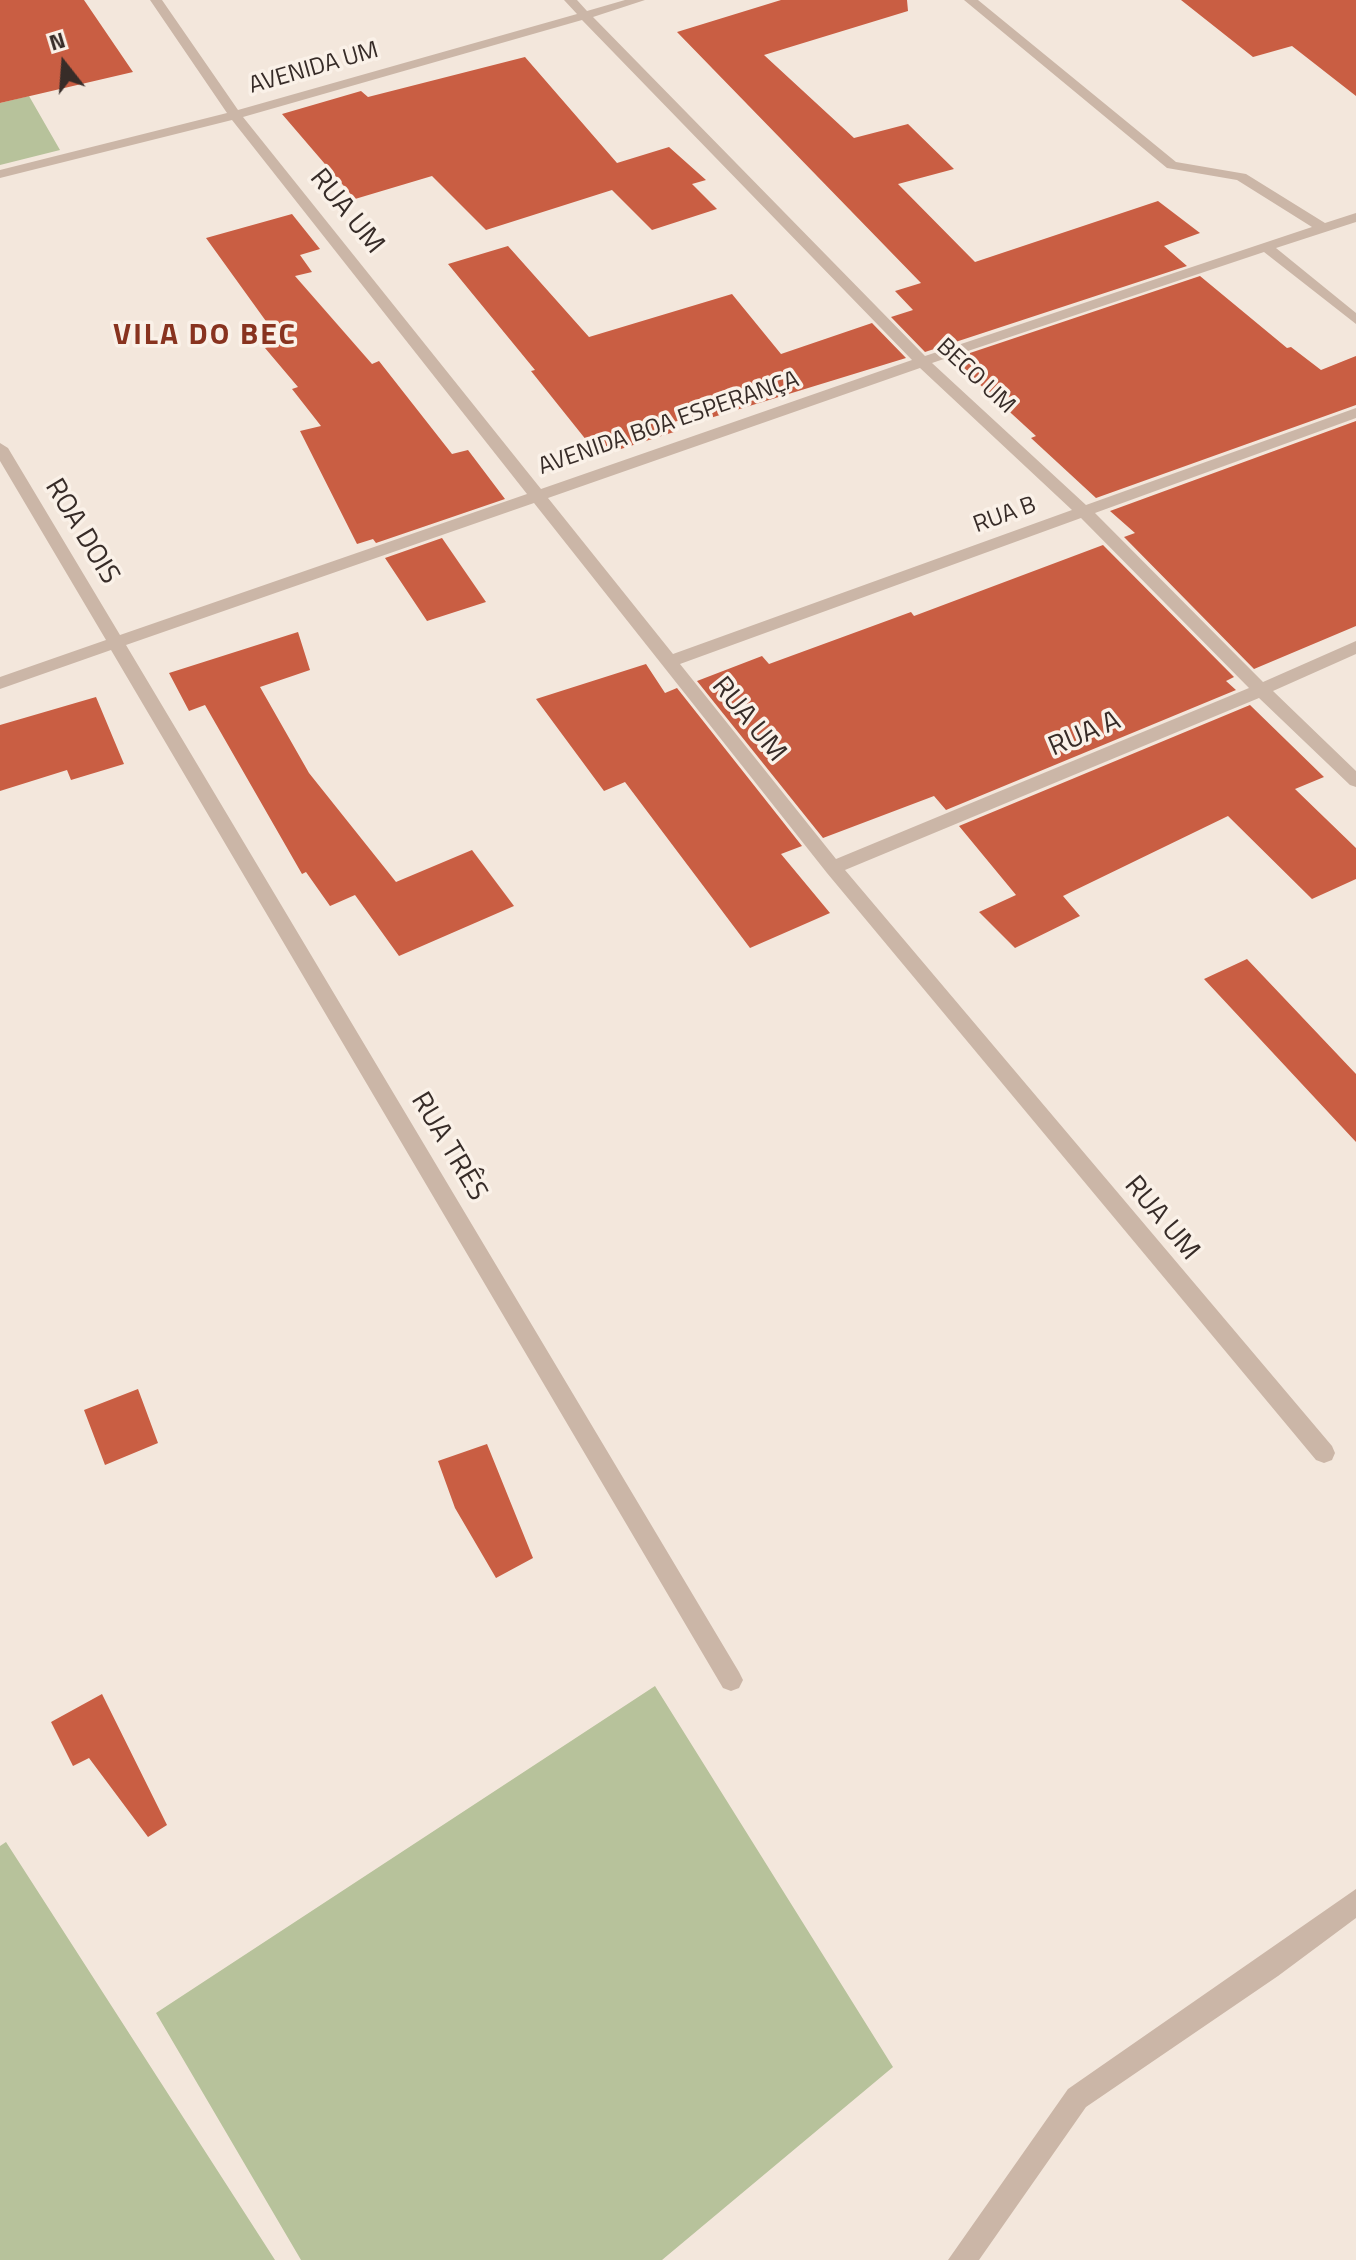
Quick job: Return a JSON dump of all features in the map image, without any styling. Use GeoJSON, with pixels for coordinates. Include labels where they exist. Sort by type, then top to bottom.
{"type":"FeatureCollection","features":[{"type":"Feature","properties":{"kind":"street","name":"RUA UM"},"geometry":{"type":"LineString","coordinates":[[156,0],[235,115],[833,868],[1324,1453]]}},
{"type":"Feature","properties":{"kind":"street","name":"BECO UM"},"geometry":{"type":"LineString","coordinates":[[570,0],[922,362],[1085,513],[1356,781]]}},
{"type":"Feature","properties":{"kind":"street","name":"AVENIDA UM"},"geometry":{"type":"LineString","coordinates":[[0,174],[235,115],[639,0]]}},
{"type":"Feature","properties":{"kind":"street"},"geometry":{"type":"LineString","coordinates":[[970,0],[1172,165],[1241,177],[1323,228]]}},
{"type":"Feature","properties":{"kind":"street","name":"AVENIDA BOA ESPERANÇA"},"geometry":{"type":"LineString","coordinates":[[0,683],[922,362],[1356,217]]}},
{"type":"Feature","properties":{"kind":"street"},"geometry":{"type":"LineString","coordinates":[[1267,248],[1356,320]]}},
{"type":"Feature","properties":{"kind":"street","name":"RUA B"},"geometry":{"type":"LineString","coordinates":[[669,662],[1356,413]]}},
{"type":"Feature","properties":{"kind":"street","name":"ROA DOIS"},"geometry":{"type":"LineString","coordinates":[[0,448],[117,643]]}},
{"type":"Feature","properties":{"kind":"street","name":"RUA TRÊS"},"geometry":{"type":"LineString","coordinates":[[117,643],[731,1680]]}},
{"type":"Feature","properties":{"kind":"street","name":"RUA A"},"geometry":{"type":"LineString","coordinates":[[833,868],[1261,690],[1356,647]]}},
{"type":"Feature","properties":{"kind":"street"},"geometry":{"type":"LineString","coordinates":[[962,2260],[1077,2098],[1269,1967],[1356,1902]]}},
{"type":"Feature","properties":{"kind":"green space"},"geometry":{"type":"Polygon","coordinates":[[[29,96],[60,150],[0,165],[0,103],[29,96]]]}},
{"type":"Feature","properties":{"kind":"green space"},"geometry":{"type":"Polygon","coordinates":[[[655,1686],[893,2067],[662,2260],[301,2260],[156,2013],[655,1686]]]}},
{"type":"Feature","properties":{"kind":"green space"},"geometry":{"type":"Polygon","coordinates":[[[6,1842],[275,2260],[0,2260],[0,1846],[6,1842]]]}},
{"type":"Feature","properties":{"kind":"building"},"geometry":{"type":"Polygon","coordinates":[[[0,0],[84,0],[133,72],[0,103],[0,0]]]}},
{"type":"Feature","properties":{"kind":"building"},"geometry":{"type":"Polygon","coordinates":[[[781,0],[907,0],[908,11],[764,55],[854,138],[908,124],[954,169],[898,184],[975,262],[1158,201],[1200,233],[1164,246],[1187,266],[925,352],[891,317],[913,310],[895,291],[921,283],[677,32],[781,0]]]}},
{"type":"Feature","properties":{"kind":"building"},"geometry":{"type":"Polygon","coordinates":[[[1181,0],[1356,0],[1356,96],[1292,46],[1253,57],[1181,0]]]}},
{"type":"Feature","properties":{"kind":"building"},"geometry":{"type":"Polygon","coordinates":[[[525,57],[617,163],[669,147],[706,180],[692,184],[717,209],[652,230],[612,190],[486,230],[432,176],[355,199],[282,114],[361,91],[368,97],[525,57]]]}},
{"type":"Feature","properties":{"kind":"building"},"geometry":{"type":"Polygon","coordinates":[[[292,214],[320,249],[300,255],[312,272],[295,276],[372,364],[379,361],[452,454],[468,450],[505,499],[376,543],[373,539],[357,544],[300,431],[321,426],[292,389],[298,387],[265,348],[281,342],[206,238],[292,214]]]}},
{"type":"Feature","properties":{"kind":"building"},"geometry":{"type":"Polygon","coordinates":[[[508,246],[589,337],[732,294],[781,354],[872,323],[906,358],[707,419],[705,413],[667,424],[674,432],[599,456],[531,371],[535,370],[448,264],[508,246]]]}},
{"type":"Feature","properties":{"kind":"building"},"geometry":{"type":"Polygon","coordinates":[[[1200,276],[1287,348],[1291,347],[1321,370],[1356,356],[1356,405],[1096,498],[1031,438],[1036,436],[952,359],[1200,276]]]}},
{"type":"Feature","properties":{"kind":"building"},"geometry":{"type":"Polygon","coordinates":[[[1356,421],[1356,626],[1254,669],[1124,537],[1135,533],[1110,511],[1356,421]]]}},
{"type":"Feature","properties":{"kind":"building"},"geometry":{"type":"Polygon","coordinates":[[[442,538],[486,602],[427,621],[385,558],[442,538]]]}},
{"type":"Feature","properties":{"kind":"building"},"geometry":{"type":"Polygon","coordinates":[[[1103,545],[1234,677],[1226,681],[1236,690],[946,810],[934,796],[823,838],[697,681],[762,656],[769,664],[911,612],[914,616],[1103,545]]]}},
{"type":"Feature","properties":{"kind":"building"},"geometry":{"type":"Polygon","coordinates":[[[298,632],[310,670],[260,687],[309,773],[396,882],[472,850],[514,906],[399,956],[355,895],[330,906],[306,872],[302,874],[205,705],[189,711],[169,673],[298,632]]]}},
{"type":"Feature","properties":{"kind":"building"},"geometry":{"type":"Polygon","coordinates":[[[646,664],[665,693],[677,688],[802,846],[781,854],[830,913],[750,948],[625,782],[604,791],[536,699],[646,664]]]}},
{"type":"Feature","properties":{"kind":"building"},"geometry":{"type":"Polygon","coordinates":[[[96,697],[124,764],[71,780],[67,770],[0,791],[0,725],[96,697]]]}},
{"type":"Feature","properties":{"kind":"building"},"geometry":{"type":"Polygon","coordinates":[[[1250,705],[1324,777],[1295,789],[1356,848],[1356,879],[1312,899],[1228,816],[1063,896],[1080,916],[1015,948],[979,912],[1016,895],[959,826],[1250,705]]]}},
{"type":"Feature","properties":{"kind":"building"},"geometry":{"type":"Polygon","coordinates":[[[1247,959],[1356,1074],[1356,1142],[1204,979],[1247,959]]]}},
{"type":"Feature","properties":{"kind":"building"},"geometry":{"type":"Polygon","coordinates":[[[138,1389],[158,1443],[105,1465],[84,1410],[138,1389]]]}},
{"type":"Feature","properties":{"kind":"building"},"geometry":{"type":"Polygon","coordinates":[[[487,1444],[533,1558],[496,1578],[455,1508],[438,1461],[487,1444]]]}},
{"type":"Feature","properties":{"kind":"building"},"geometry":{"type":"Polygon","coordinates":[[[102,1694],[167,1825],[148,1837],[89,1758],[73,1766],[51,1722],[102,1694]]]}},
{"type":"Feature","properties":{"kind":"district","name":"VILA DO BEC"},"geometry":{"type":"Point","coordinates":[205,337]}}]}
